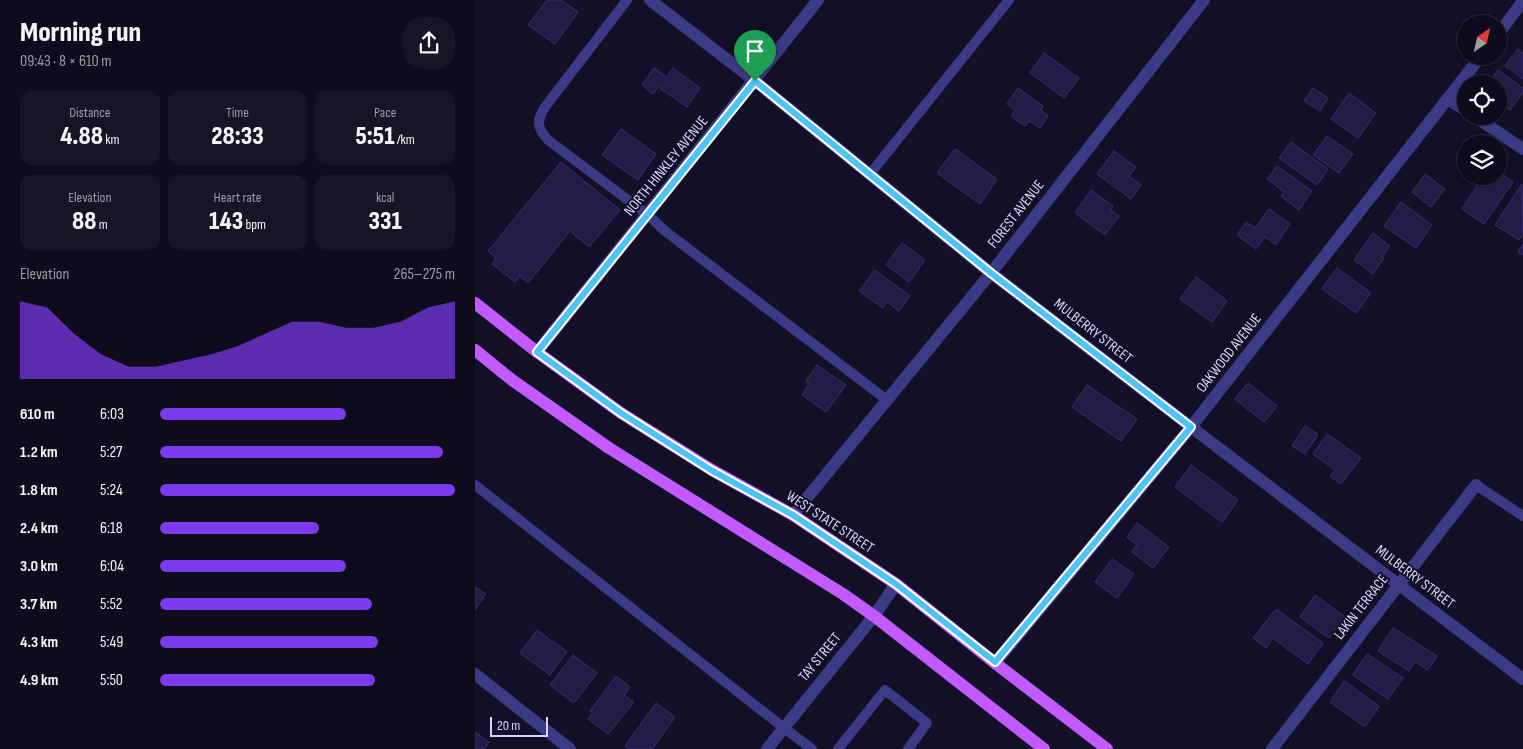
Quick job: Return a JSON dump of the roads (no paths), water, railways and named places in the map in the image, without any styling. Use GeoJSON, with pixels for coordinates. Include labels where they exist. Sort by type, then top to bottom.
{"type":"FeatureCollection","features":[{"type":"Feature","properties":{"kind":"main road","name":"WEST STATE STREET"},"geometry":{"type":"LineString","coordinates":[[475,303],[537,352],[621,413],[711,470],[793,515],[896,584],[1107,749]]}},
{"type":"Feature","properties":{"kind":"main road"},"geometry":{"type":"LineString","coordinates":[[475,350],[512,380],[609,448],[843,594],[874,616],[1044,749]]}},
{"type":"Feature","properties":{"kind":"street","name":"MULBERRY STREET"},"geometry":{"type":"LineString","coordinates":[[650,0],[755,81],[991,273],[1523,679]]}},
{"type":"Feature","properties":{"kind":"street","name":"NORTH HINKLEY AVENUE"},"geometry":{"type":"LineString","coordinates":[[537,352],[819,0]]}},
{"type":"Feature","properties":{"kind":"street","name":"FOREST AVENUE"},"geometry":{"type":"LineString","coordinates":[[793,515],[991,273],[1204,0]]}},
{"type":"Feature","properties":{"kind":"street"},"geometry":{"type":"LineString","coordinates":[[1507,22],[1523,1]]}},
{"type":"Feature","properties":{"kind":"street","name":"OAKWOOD AVENUE"},"geometry":{"type":"LineString","coordinates":[[995,662],[1191,427],[1474,65]]}},
{"type":"Feature","properties":{"kind":"street"},"geometry":{"type":"LineString","coordinates":[[1448,99],[1457,105]]}},
{"type":"Feature","properties":{"kind":"street"},"geometry":{"type":"LineString","coordinates":[[1488,125],[1523,149]]}},
{"type":"Feature","properties":{"kind":"street","name":"LAKIN TERRACE"},"geometry":{"type":"LineString","coordinates":[[1271,749],[1476,484]]}},
{"type":"Feature","properties":{"kind":"street","name":"TAY STREET"},"geometry":{"type":"LineString","coordinates":[[767,749],[874,616],[896,584]]}},
{"type":"Feature","properties":{"kind":"street"},"geometry":{"type":"LineString","coordinates":[[475,674],[571,749]]}},
{"type":"Feature","properties":{"kind":"lane"},"geometry":{"type":"LineString","coordinates":[[627,0],[539,115],[541,132],[548,140],[648,215],[665,231],[887,400]]}},
{"type":"Feature","properties":{"kind":"lane"},"geometry":{"type":"LineString","coordinates":[[870,174],[1009,0]]}},
{"type":"Feature","properties":{"kind":"lane"},"geometry":{"type":"LineString","coordinates":[[1476,484],[1523,516]]}},
{"type":"Feature","properties":{"kind":"lane"},"geometry":{"type":"LineString","coordinates":[[475,485],[812,749]]}},
{"type":"Feature","properties":{"kind":"lane"},"geometry":{"type":"LineString","coordinates":[[838,749],[885,690],[927,723],[908,749]]}}]}
